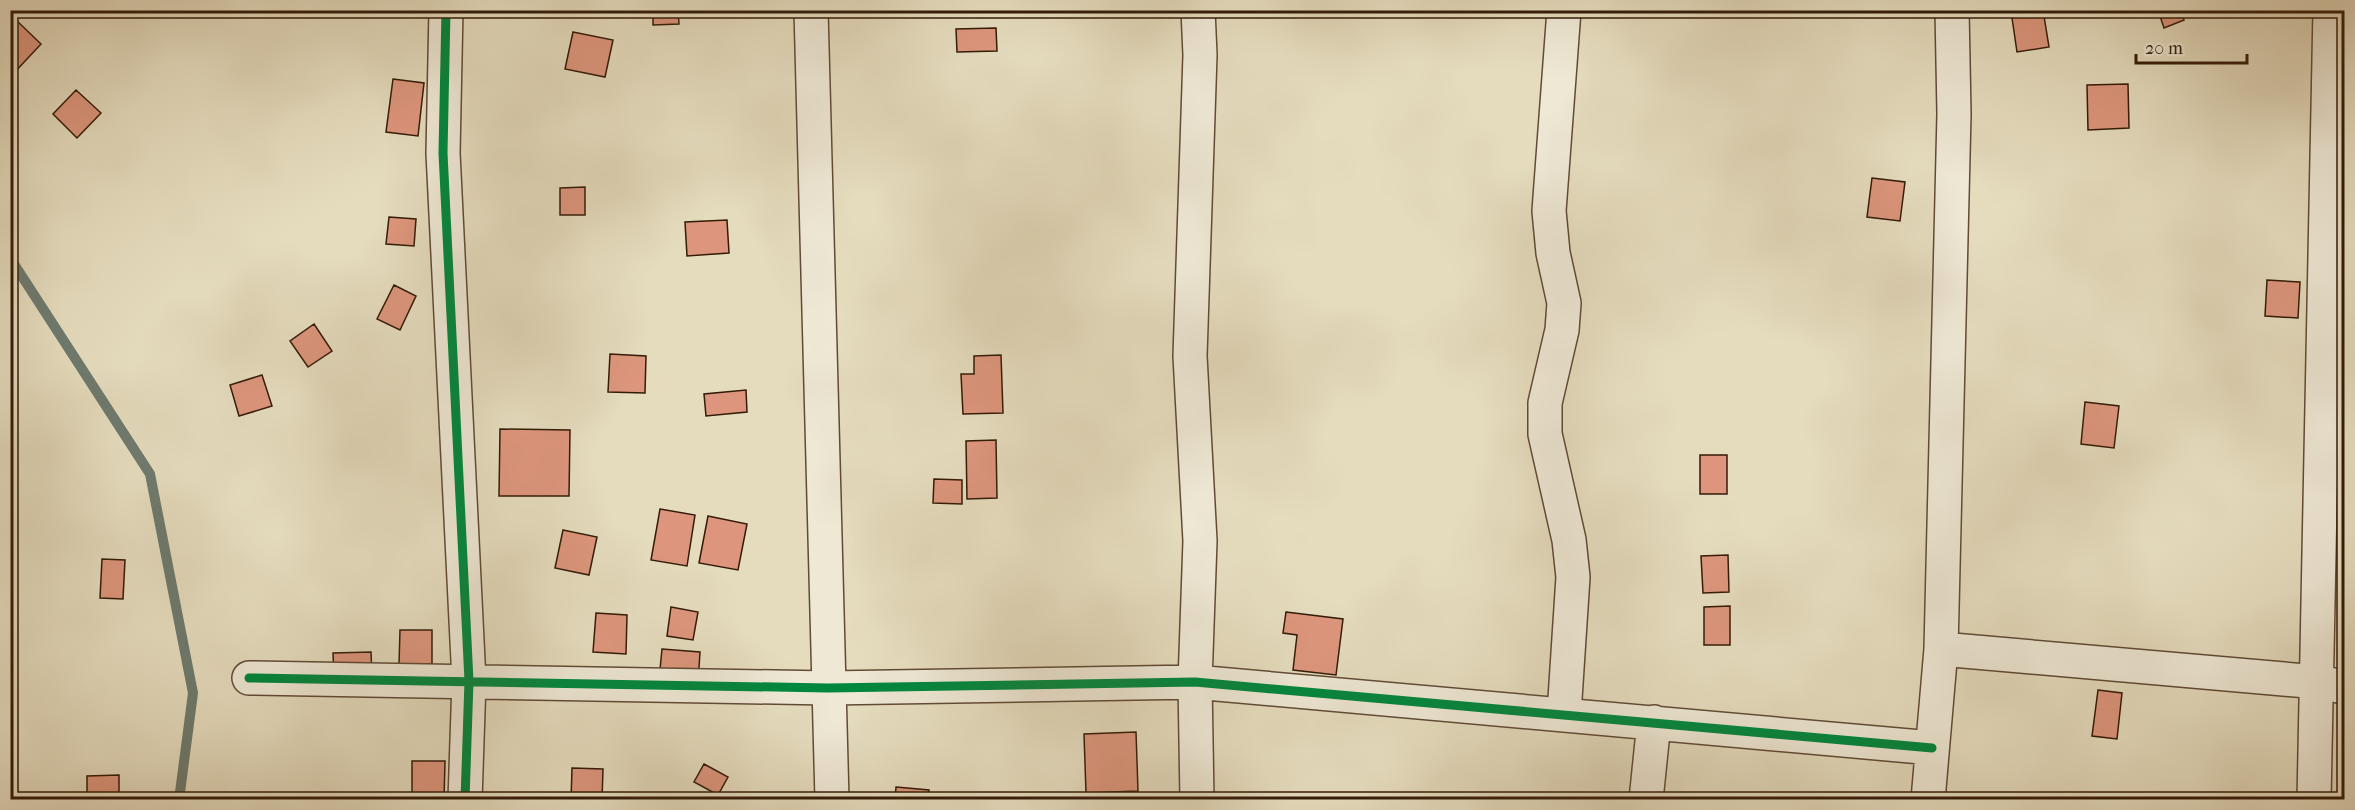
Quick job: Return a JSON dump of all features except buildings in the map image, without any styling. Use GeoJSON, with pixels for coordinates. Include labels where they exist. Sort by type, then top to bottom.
{"type":"FeatureCollection","features":[{"type":"Feature","properties":{"kind":"street"},"geometry":{"type":"LineString","coordinates":[[446,10],[443,153],[469,681],[465,800]]}},
{"type":"Feature","properties":{"kind":"street"},"geometry":{"type":"LineString","coordinates":[[811,10],[832,800]]}},
{"type":"Feature","properties":{"kind":"street"},"geometry":{"type":"LineString","coordinates":[[1197,800],[1195,682],[1200,541],[1190,356],[1200,55],[1198,10]]}},
{"type":"Feature","properties":{"kind":"street"},"geometry":{"type":"LineString","coordinates":[[1564,10],[1549,211],[1553,253],[1564,303],[1562,330],[1545,403],[1545,434],[1569,540],[1573,577],[1564,714]]}},
{"type":"Feature","properties":{"kind":"street"},"geometry":{"type":"LineString","coordinates":[[1928,800],[1941,649],[1954,114],[1953,10]]}},
{"type":"Feature","properties":{"kind":"street"},"geometry":{"type":"LineString","coordinates":[[2314,800],[2331,684],[2320,445],[2330,10]]}},
{"type":"Feature","properties":{"kind":"street"},"geometry":{"type":"LineString","coordinates":[[1941,649],[2331,684]]}},
{"type":"Feature","properties":{"kind":"street"},"geometry":{"type":"LineString","coordinates":[[249,678],[828,688],[1195,682],[1932,748]]}},
{"type":"Feature","properties":{"kind":"street"},"geometry":{"type":"LineString","coordinates":[[1646,800],[1654,722]]}},
{"type":"Feature","properties":{"kind":"waterway"},"geometry":{"type":"LineString","coordinates":[[14,264],[150,474],[193,693],[179,800]]}},
{"type":"Feature","properties":{"kind":"cycle path"},"geometry":{"type":"LineString","coordinates":[[446,10],[443,153],[469,681],[465,800]]}},
{"type":"Feature","properties":{"kind":"cycle path"},"geometry":{"type":"LineString","coordinates":[[249,678],[828,688],[1195,682],[1932,748]]}}]}
